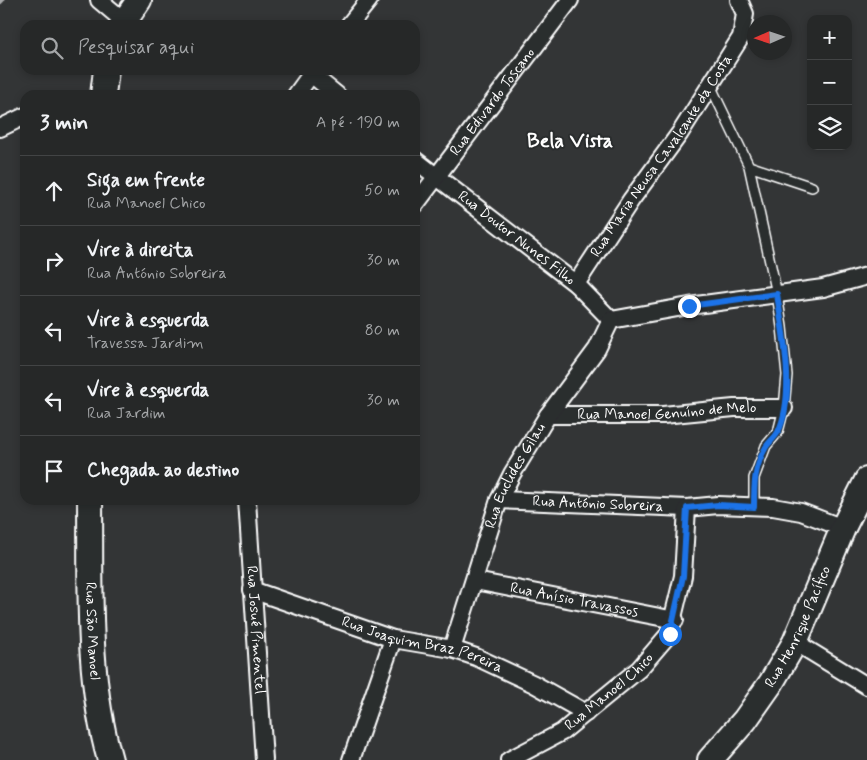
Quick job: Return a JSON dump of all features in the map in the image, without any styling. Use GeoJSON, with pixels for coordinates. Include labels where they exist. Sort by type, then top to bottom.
{"type":"FeatureCollection","features":[{"type":"Feature","properties":{"kind":"main road"},"geometry":{"type":"LineString","coordinates":[[125,20],[139,0]]}},
{"type":"Feature","properties":{"kind":"main road"},"geometry":{"type":"LineString","coordinates":[[104,90],[105,75]]}},
{"type":"Feature","properties":{"kind":"main road","name":"Rua Henrique Pacífico"},"geometry":{"type":"LineString","coordinates":[[711,760],[745,720],[771,683],[795,642],[843,528],[867,480]]}},
{"type":"Feature","properties":{"kind":"main road","name":"Rua São Manoel"},"geometry":{"type":"LineString","coordinates":[[90,505],[93,663],[97,706],[110,760]]}},
{"type":"Feature","properties":{"kind":"street"},"geometry":{"type":"LineString","coordinates":[[99,0],[120,20]]}},
{"type":"Feature","properties":{"kind":"street"},"geometry":{"type":"LineString","coordinates":[[353,20],[368,0]]}},
{"type":"Feature","properties":{"kind":"street","name":"Rua Edivardo Toscano"},"geometry":{"type":"LineString","coordinates":[[420,199],[570,0]]}},
{"type":"Feature","properties":{"kind":"street","name":"Rua Maria Neusa Cavalcante da Costa"},"geometry":{"type":"LineString","coordinates":[[576,284],[741,37],[745,14],[739,0]]}},
{"type":"Feature","properties":{"kind":"street"},"geometry":{"type":"LineString","coordinates":[[300,90],[311,75]]}},
{"type":"Feature","properties":{"kind":"street"},"geometry":{"type":"LineString","coordinates":[[316,75],[332,90]]}},
{"type":"Feature","properties":{"kind":"street"},"geometry":{"type":"LineString","coordinates":[[0,128],[20,118]]}},
{"type":"Feature","properties":{"kind":"street","name":"Rua Doutor Nunes Filho"},"geometry":{"type":"LineString","coordinates":[[420,164],[576,284],[611,320]]}},
{"type":"Feature","properties":{"kind":"street"},"geometry":{"type":"LineString","coordinates":[[611,320],[689,306],[843,284],[867,276]]}},
{"type":"Feature","properties":{"kind":"street","name":"Rua Euclides Gilau"},"geometry":{"type":"LineString","coordinates":[[452,649],[499,500],[512,474],[548,415],[597,349],[611,320]]}},
{"type":"Feature","properties":{"kind":"street","name":"Rua Manoel Genuíno de Melo"},"geometry":{"type":"LineString","coordinates":[[548,415],[663,415],[734,408],[784,408]]}},
{"type":"Feature","properties":{"kind":"street","name":"Rua António Sobreira"},"geometry":{"type":"LineString","coordinates":[[499,500],[687,508],[718,505],[774,507],[801,512],[843,528]]}},
{"type":"Feature","properties":{"kind":"street","name":"Rua Josué Pimentel"},"geometry":{"type":"LineString","coordinates":[[247,505],[264,760]]}},
{"type":"Feature","properties":{"kind":"street","name":"Rua Manoel Chico"},"geometry":{"type":"LineString","coordinates":[[510,760],[562,732],[639,669],[659,649],[670,634],[683,576],[687,508]]}},
{"type":"Feature","properties":{"kind":"street","name":"Rua Anísio Travassos"},"geometry":{"type":"LineString","coordinates":[[475,581],[674,620]]}},
{"type":"Feature","properties":{"kind":"street","name":"Rua Joaquim Braz Pereira"},"geometry":{"type":"LineString","coordinates":[[252,590],[392,639],[452,649],[476,657],[534,684],[586,713]]}},
{"type":"Feature","properties":{"kind":"street"},"geometry":{"type":"LineString","coordinates":[[351,760],[392,639]]}},
{"type":"Feature","properties":{"kind":"street"},"geometry":{"type":"LineString","coordinates":[[795,642],[867,686]]}},
{"type":"Feature","properties":{"kind":"lane"},"geometry":{"type":"LineString","coordinates":[[710,85],[749,166],[777,294],[787,375],[784,408],[778,432],[766,446],[754,478],[754,507]]}},
{"type":"Feature","properties":{"kind":"lane"},"geometry":{"type":"LineString","coordinates":[[749,166],[812,187]]}},
{"type":"Feature","properties":{"kind":"district","name":"Bela Vista"},"geometry":{"type":"Point","coordinates":[570,141]}},
{"type":"Feature","properties":{"kind":"route"},"geometry":{"type":"LineString","coordinates":[[670,634],[683,576],[687,508],[718,505],[754,507],[754,478],[766,446],[778,432],[784,408],[787,375],[777,294],[689,306]]}}]}
